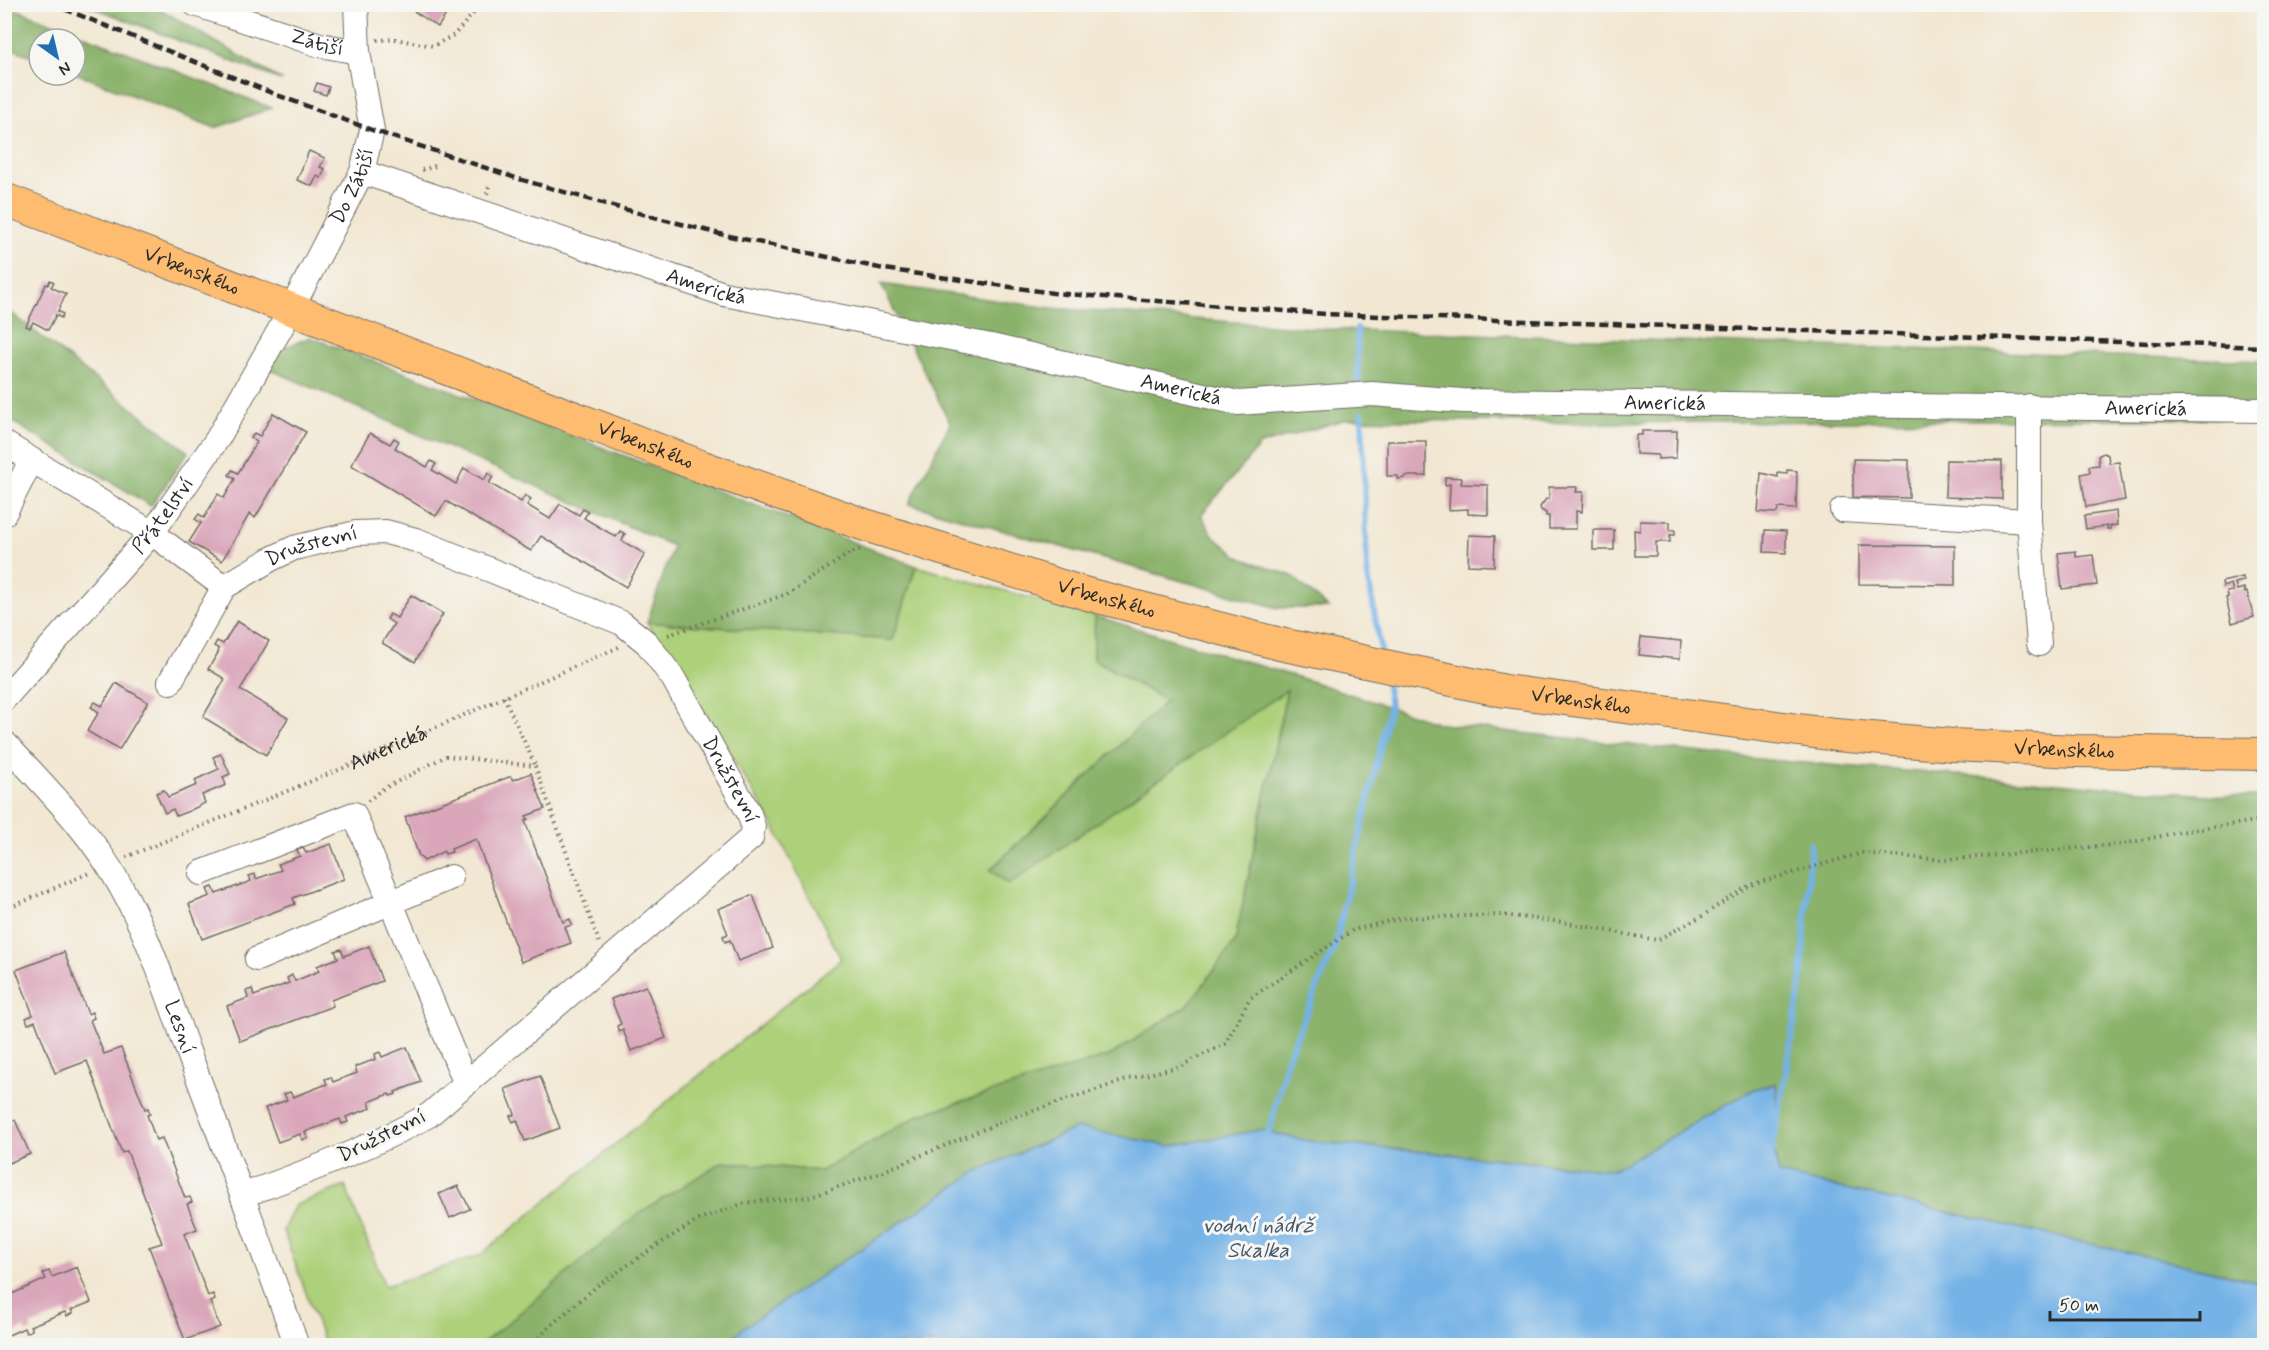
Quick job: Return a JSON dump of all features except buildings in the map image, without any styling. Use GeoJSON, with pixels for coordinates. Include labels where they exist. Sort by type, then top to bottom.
{"type":"FeatureCollection","features":[{"type":"Feature","properties":{"kind":"main road","name":"Vrbenského"},"geometry":{"type":"LineString","coordinates":[[4,199],[702,467],[886,532],[1087,594],[1269,641],[1505,691],[1825,734],[1942,744],[2075,751],[2265,754]]}},
{"type":"Feature","properties":{"kind":"street","name":"Zátiší"},"geometry":{"type":"LineString","coordinates":[[195,4],[320,45],[358,52],[356,4]]}},
{"type":"Feature","properties":{"kind":"street","name":"Do Zátiší"},"geometry":{"type":"LineString","coordinates":[[291,310],[362,172],[372,130],[358,52]]}},
{"type":"Feature","properties":{"kind":"street","name":"Americká"},"geometry":{"type":"LineString","coordinates":[[362,172],[724,294],[991,346],[1238,403],[1372,394],[1462,401],[2265,410]]}},
{"type":"Feature","properties":{"kind":"street","name":"Přátelství"},"geometry":{"type":"LineString","coordinates":[[4,699],[152,533],[218,438],[291,310]]}},
{"type":"Feature","properties":{"kind":"street"},"geometry":{"type":"LineString","coordinates":[[2029,406],[2029,521],[2039,644]]}},
{"type":"Feature","properties":{"kind":"street"},"geometry":{"type":"LineString","coordinates":[[4,443],[152,533],[224,587]]}},
{"type":"Feature","properties":{"kind":"street"},"geometry":{"type":"LineString","coordinates":[[4,514],[31,461]]}},
{"type":"Feature","properties":{"kind":"street"},"geometry":{"type":"LineString","coordinates":[[1842,510],[2029,521]]}},
{"type":"Feature","properties":{"kind":"street","name":"Družstevní"},"geometry":{"type":"LineString","coordinates":[[170,682],[224,587],[294,548],[356,532],[386,532],[416,540],[622,622],[646,643],[673,678],[749,813],[753,826],[751,838],[429,1115],[344,1156],[243,1195]]}},
{"type":"Feature","properties":{"kind":"street","name":"Lesní"},"geometry":{"type":"LineString","coordinates":[[4,742],[74,819],[117,860],[125,895],[151,953],[243,1195],[296,1345]]}},
{"type":"Feature","properties":{"kind":"street"},"geometry":{"type":"LineString","coordinates":[[201,873],[354,814],[466,1084]]}},
{"type":"Feature","properties":{"kind":"street"},"geometry":{"type":"LineString","coordinates":[[257,960],[451,877]]}},
{"type":"Feature","properties":{"kind":"path"},"geometry":{"type":"LineString","coordinates":[[358,52],[377,40],[395,39],[433,46],[454,34],[482,4]]}},
{"type":"Feature","properties":{"kind":"path","name":"Americká"},"geometry":{"type":"LineString","coordinates":[[4,910],[117,860],[341,769],[635,640],[646,643],[787,594],[850,553],[874,545],[886,532]]}},
{"type":"Feature","properties":{"kind":"path"},"geometry":{"type":"LineString","coordinates":[[504,698],[535,766],[606,963]]}},
{"type":"Feature","properties":{"kind":"path"},"geometry":{"type":"LineString","coordinates":[[354,814],[381,789],[446,756],[535,766]]}},
{"type":"Feature","properties":{"kind":"path"},"geometry":{"type":"LineString","coordinates":[[531,1346],[550,1326],[597,1286],[662,1242],[700,1220],[748,1202],[808,1197],[859,1180],[1008,1119],[1132,1078],[1178,1067],[1225,1044],[1250,998],[1350,932],[1403,918],[1502,915],[1562,922],[1657,940],[1702,916],[1750,885],[1862,853],[1944,860],[2123,844],[2180,832],[2265,820]]}},
{"type":"Feature","properties":{"kind":"green space"},"geometry":{"type":"Polygon","coordinates":[[[5,5],[62,27],[27,27],[27,54],[5,46],[5,5]]]}},
{"type":"Feature","properties":{"kind":"green space"},"geometry":{"type":"Polygon","coordinates":[[[87,5],[153,5],[283,81],[87,5]]]}},
{"type":"Feature","properties":{"kind":"green space"},"geometry":{"type":"Polygon","coordinates":[[[87,37],[272,108],[215,128],[87,78],[87,37]]]}},
{"type":"Feature","properties":{"kind":"green space"},"geometry":{"type":"Polygon","coordinates":[[[881,284],[1051,308],[1324,329],[2264,361],[2264,418],[1585,423],[1347,419],[1260,445],[1201,515],[1214,537],[1241,558],[1292,576],[1328,608],[1278,608],[909,504],[950,423],[881,284]]]}},
{"type":"Feature","properties":{"kind":"green space"},"geometry":{"type":"Polygon","coordinates":[[[4,298],[5,308],[188,452],[151,506],[5,417],[4,298]]]}},
{"type":"Feature","properties":{"kind":"green space"},"geometry":{"type":"Polygon","coordinates":[[[310,337],[916,566],[893,640],[647,622],[673,546],[251,361],[310,337]]]}},
{"type":"Feature","properties":{"kind":"green space"},"geometry":{"type":"Polygon","coordinates":[[[916,566],[1095,616],[1093,659],[1167,701],[990,870],[1009,884],[1287,689],[1235,942],[1188,1005],[1111,1055],[919,1115],[821,1171],[722,1162],[480,1345],[325,1345],[283,1230],[295,1205],[345,1186],[385,1286],[479,1256],[841,959],[769,817],[647,622],[893,640],[916,566]]]}},
{"type":"Feature","properties":{"kind":"green space"},"geometry":{"type":"Polygon","coordinates":[[[1095,616],[1307,680],[1441,724],[1768,760],[2219,796],[2264,797],[2264,1283],[1779,1174],[1772,1142],[1778,1121],[1775,1084],[1754,1089],[1613,1170],[1309,1141],[1260,1130],[1170,1146],[1077,1128],[978,1171],[743,1328],[724,1345],[480,1346],[639,1213],[722,1162],[821,1171],[919,1115],[1111,1055],[1188,1005],[1235,942],[1287,690],[1009,884],[990,870],[1166,701],[1093,659],[1095,616]]]}},
{"type":"Feature","properties":{"kind":"water","name":"vodní nádrž Skalka"},"geometry":{"type":"Polygon","coordinates":[[[1776,1084],[1778,1121],[1772,1142],[1779,1174],[2264,1283],[2264,1345],[724,1345],[743,1328],[978,1171],[1077,1128],[1170,1146],[1260,1130],[1309,1141],[1613,1170],[1754,1089],[1776,1084]]]}},
{"type":"Feature","properties":{"kind":"waterway"},"geometry":{"type":"LineString","coordinates":[[1357,329],[1358,380]]}},
{"type":"Feature","properties":{"kind":"waterway"},"geometry":{"type":"LineString","coordinates":[[1362,413],[1367,570],[1382,657]]}},
{"type":"Feature","properties":{"kind":"waterway"},"geometry":{"type":"LineString","coordinates":[[1265,1138],[1270,1129],[1287,1059],[1335,946],[1390,705],[1385,676]]}},
{"type":"Feature","properties":{"kind":"waterway"},"geometry":{"type":"LineString","coordinates":[[1772,1152],[1801,983],[1811,844]]}},
{"type":"Feature","properties":{"kind":"railway"},"geometry":{"type":"LineString","coordinates":[[52,4],[277,95],[372,130],[516,178],[720,234],[884,269],[1053,293],[1325,314],[2264,347]]}}]}
